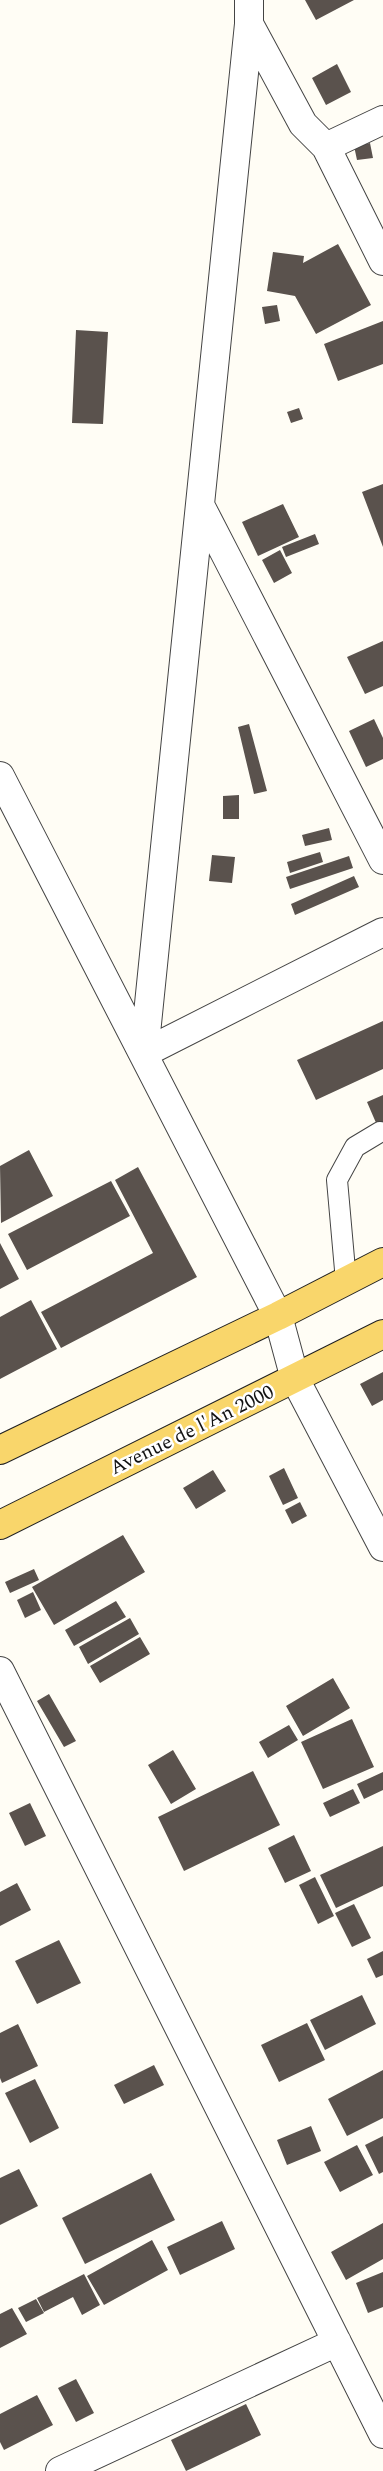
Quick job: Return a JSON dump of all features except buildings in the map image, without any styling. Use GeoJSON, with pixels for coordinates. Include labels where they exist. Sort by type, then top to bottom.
{"type":"FeatureCollection","features":[{"type":"Feature","properties":{"kind":"main road"},"geometry":{"type":"LineString","coordinates":[[0,1450],[278,1316],[383,1262]]}},
{"type":"Feature","properties":{"kind":"main road","name":"Avenue de l'An 2000"},"geometry":{"type":"LineString","coordinates":[[0,1525],[383,1334]]}},
{"type":"Feature","properties":{"kind":"street"},"geometry":{"type":"LineString","coordinates":[[249,12],[304,124],[326,147],[383,261]]}},
{"type":"Feature","properties":{"kind":"street"},"geometry":{"type":"LineString","coordinates":[[144,1053],[249,12]]}},
{"type":"Feature","properties":{"kind":"street"},"geometry":{"type":"LineString","coordinates":[[326,147],[383,120]]}},
{"type":"Feature","properties":{"kind":"street"},"geometry":{"type":"LineString","coordinates":[[200,505],[383,860]]}},
{"type":"Feature","properties":{"kind":"street"},"geometry":{"type":"LineString","coordinates":[[0,776],[278,1316],[295,1379],[383,1546]]}},
{"type":"Feature","properties":{"kind":"street"},"geometry":{"type":"LineString","coordinates":[[144,1053],[383,932]]}},
{"type":"Feature","properties":{"kind":"street"},"geometry":{"type":"LineString","coordinates":[[0,1671],[383,2434]]}},
{"type":"Feature","properties":{"kind":"street"},"geometry":{"type":"LineString","coordinates":[[60,2471],[337,2342]]}},
{"type":"Feature","properties":{"kind":"lane"},"geometry":{"type":"LineString","coordinates":[[346,1281],[337,1180],[355,1147],[380,1132]]}}]}
